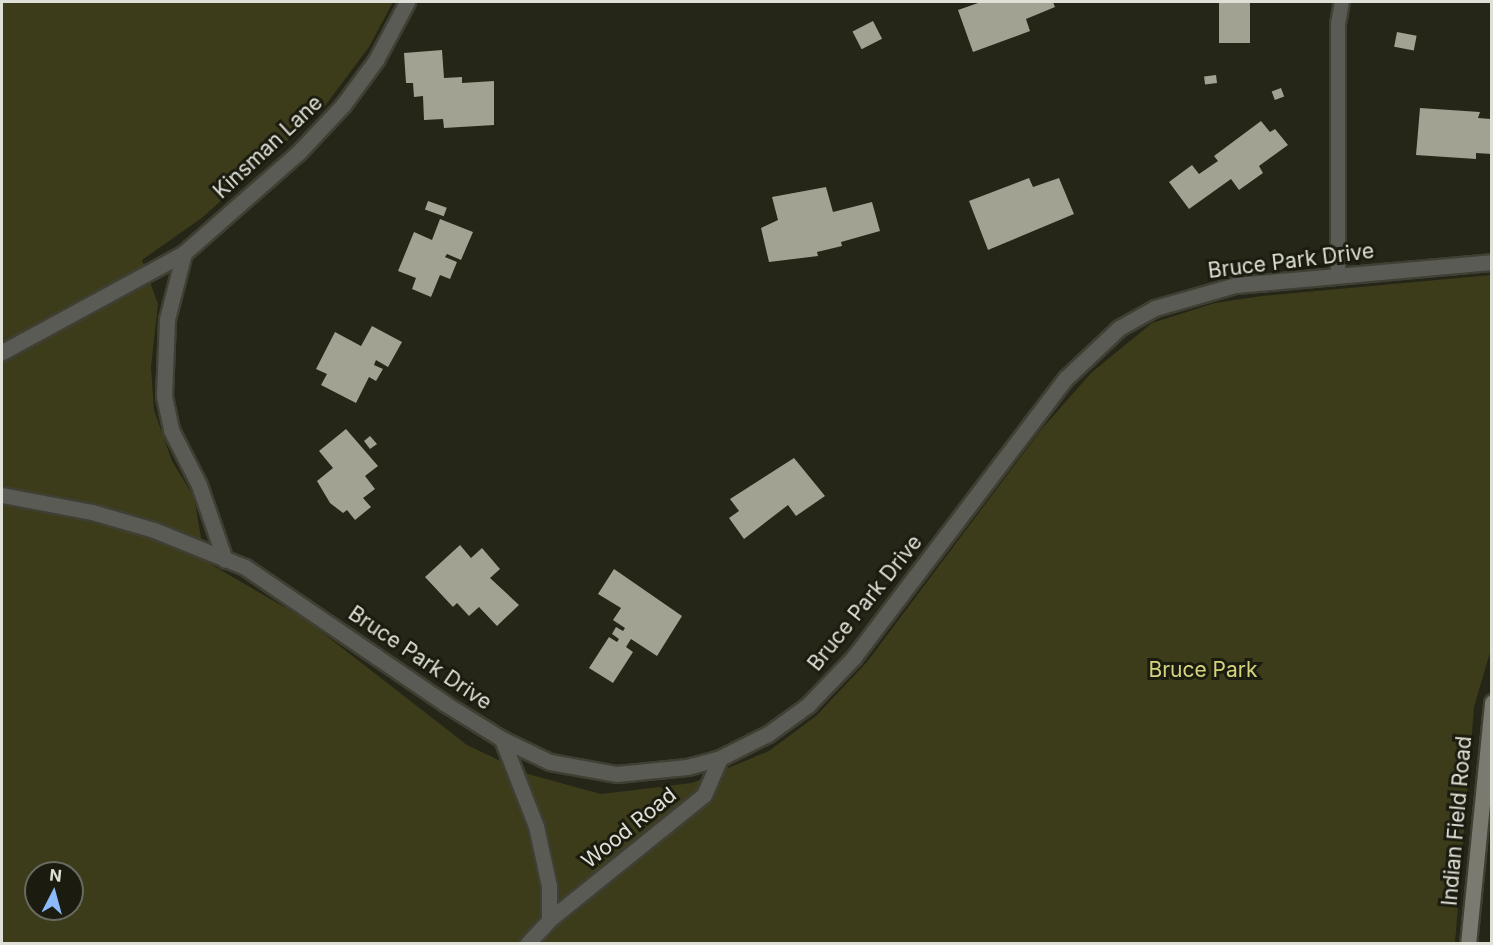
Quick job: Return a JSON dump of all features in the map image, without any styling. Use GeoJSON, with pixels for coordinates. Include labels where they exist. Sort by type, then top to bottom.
{"type":"FeatureCollection","features":[{"type":"Feature","properties":{"kind":"main road","name":"Indian Field Road"},"geometry":{"type":"LineString","coordinates":[[1468,944],[1491,702]]}},
{"type":"Feature","properties":{"kind":"street","name":"Kinsman Lane"},"geometry":{"type":"LineString","coordinates":[[2,352],[184,253],[298,153],[343,105],[376,60],[407,2]]}},
{"type":"Feature","properties":{"kind":"street"},"geometry":{"type":"LineString","coordinates":[[184,253],[166,319],[164,396],[171,430],[199,485],[225,560]]}},
{"type":"Feature","properties":{"kind":"street","name":"Bruce Park Drive"},"geometry":{"type":"LineString","coordinates":[[2,495],[92,512],[154,530],[225,560],[286,592],[444,703],[502,739],[550,762],[617,774],[687,767],[720,758],[768,734],[808,705],[854,657],[1025,427],[1065,378],[1104,340],[1155,308],[1195,294],[1235,285],[1338,273],[1491,262]]}},
{"type":"Feature","properties":{"kind":"street"},"geometry":{"type":"LineString","coordinates":[[502,739],[536,826],[549,886],[549,920]]}},
{"type":"Feature","properties":{"kind":"street","name":"Wood Road"},"geometry":{"type":"LineString","coordinates":[[526,944],[549,920],[704,795],[720,758]]}},
{"type":"Feature","properties":{"kind":"lane"},"geometry":{"type":"LineString","coordinates":[[1338,273],[1338,24],[1342,2]]}},
{"type":"Feature","properties":{"kind":"green space","name":"Bruce Park"},"geometry":{"type":"Polygon","coordinates":[[[2,2],[393,2],[369,47],[324,107],[203,217],[142,260],[158,304],[151,367],[154,410],[172,461],[194,497],[205,561],[305,619],[467,745],[528,774],[601,794],[692,783],[769,751],[816,716],[867,662],[1040,431],[1091,373],[1152,323],[1215,303],[1262,296],[1491,275],[1491,649],[1474,707],[1455,943],[2,943],[2,2]]]}},
{"type":"Feature","properties":{"kind":"building"},"geometry":{"type":"Polygon","coordinates":[[[981,2],[1053,2],[1055,7],[1026,19],[1030,31],[973,52],[958,10],[981,2]]]}},
{"type":"Feature","properties":{"kind":"building"},"geometry":{"type":"Polygon","coordinates":[[[1219,2],[1250,2],[1250,43],[1219,43],[1219,2]]]}},
{"type":"Feature","properties":{"kind":"building"},"geometry":{"type":"Polygon","coordinates":[[[873,21],[882,39],[862,49],[853,31],[873,21]]]}},
{"type":"Feature","properties":{"kind":"building"},"geometry":{"type":"Polygon","coordinates":[[[1397,32],[1417,36],[1414,51],[1394,47],[1397,32]]]}},
{"type":"Feature","properties":{"kind":"building"},"geometry":{"type":"Polygon","coordinates":[[[442,50],[444,78],[462,77],[462,83],[494,81],[494,125],[444,128],[443,119],[424,120],[423,96],[414,97],[413,83],[406,83],[404,53],[442,50]]]}},
{"type":"Feature","properties":{"kind":"building"},"geometry":{"type":"Polygon","coordinates":[[[1216,75],[1217,83],[1205,84],[1204,76],[1216,75]]]}},
{"type":"Feature","properties":{"kind":"building"},"geometry":{"type":"Polygon","coordinates":[[[1281,88],[1284,96],[1275,100],[1272,92],[1281,88]]]}},
{"type":"Feature","properties":{"kind":"building"},"geometry":{"type":"Polygon","coordinates":[[[1420,108],[1480,112],[1478,118],[1491,119],[1492,154],[1476,153],[1476,159],[1416,155],[1420,108]]]}},
{"type":"Feature","properties":{"kind":"building"},"geometry":{"type":"Polygon","coordinates":[[[1261,121],[1270,132],[1275,129],[1288,145],[1259,166],[1263,173],[1239,190],[1231,179],[1189,209],[1169,182],[1192,165],[1199,174],[1218,161],[1214,156],[1261,121]]]}},
{"type":"Feature","properties":{"kind":"building"},"geometry":{"type":"Polygon","coordinates":[[[1029,178],[1033,187],[1059,178],[1074,214],[988,250],[969,201],[1029,178]]]}},
{"type":"Feature","properties":{"kind":"building"},"geometry":{"type":"Polygon","coordinates":[[[826,187],[833,212],[872,202],[880,231],[841,242],[842,246],[817,252],[818,256],[769,262],[761,228],[778,220],[772,197],[826,187]]]}},
{"type":"Feature","properties":{"kind":"building"},"geometry":{"type":"Polygon","coordinates":[[[428,201],[447,208],[444,216],[425,209],[428,201]]]}},
{"type":"Feature","properties":{"kind":"building"},"geometry":{"type":"Polygon","coordinates":[[[440,219],[473,232],[461,260],[447,254],[445,257],[457,262],[450,279],[440,275],[431,297],[412,289],[416,278],[398,271],[414,232],[432,240],[440,219]]]}},
{"type":"Feature","properties":{"kind":"building"},"geometry":{"type":"Polygon","coordinates":[[[372,326],[402,342],[388,367],[376,360],[374,365],[383,369],[376,381],[369,377],[356,403],[321,385],[327,374],[316,369],[335,332],[361,346],[372,326]]]}},
{"type":"Feature","properties":{"kind":"building"},"geometry":{"type":"Polygon","coordinates":[[[346,429],[378,466],[365,476],[375,489],[363,498],[371,507],[355,520],[347,510],[343,513],[330,503],[317,481],[333,468],[319,451],[346,429]]]}},
{"type":"Feature","properties":{"kind":"building"},"geometry":{"type":"Polygon","coordinates":[[[370,436],[377,444],[370,449],[364,441],[370,436]]]}},
{"type":"Feature","properties":{"kind":"building"},"geometry":{"type":"Polygon","coordinates":[[[794,458],[825,496],[796,516],[788,505],[744,539],[729,518],[739,511],[730,499],[794,458]]]}},
{"type":"Feature","properties":{"kind":"building"},"geometry":{"type":"Polygon","coordinates":[[[460,545],[471,558],[482,548],[500,569],[490,578],[519,605],[497,626],[479,607],[469,616],[457,603],[453,607],[425,577],[460,545]]]}},
{"type":"Feature","properties":{"kind":"building"},"geometry":{"type":"Polygon","coordinates":[[[614,569],[682,616],[657,656],[631,639],[626,647],[633,652],[613,683],[589,668],[609,637],[617,642],[619,639],[612,634],[616,627],[623,631],[625,628],[613,620],[621,608],[598,594],[614,569]]]}}]}
